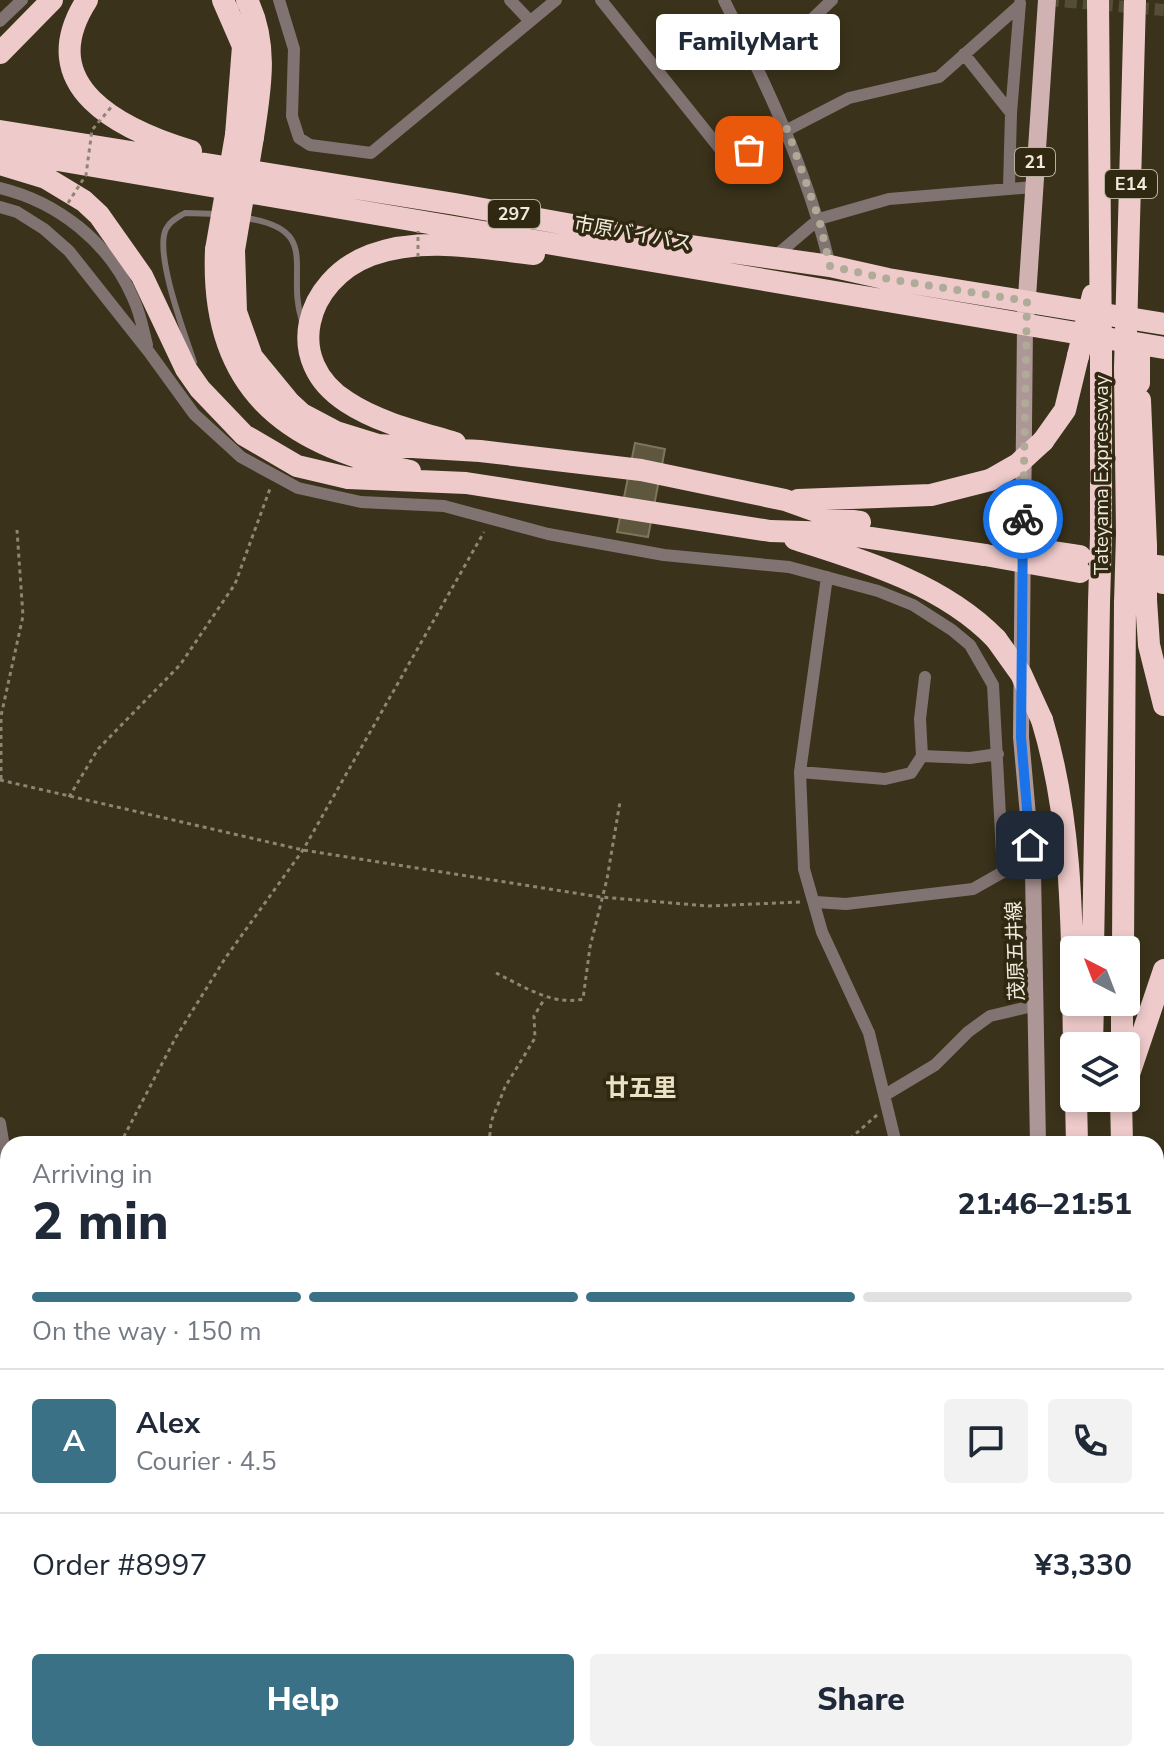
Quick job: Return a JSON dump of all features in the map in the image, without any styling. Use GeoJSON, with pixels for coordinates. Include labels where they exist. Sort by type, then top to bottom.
{"type":"FeatureCollection","features":[{"type":"Feature","properties":{"kind":"highway"},"geometry":{"type":"LineString","coordinates":[[0,53],[52,0]]}},
{"type":"Feature","properties":{"kind":"highway"},"geometry":{"type":"LineString","coordinates":[[87,0],[71,32],[70,48],[77,79],[94,104],[140,134],[198,153],[224,166]]}},
{"type":"Feature","properties":{"kind":"highway"},"geometry":{"type":"LineString","coordinates":[[223,0],[243,46],[245,136]]}},
{"type":"Feature","properties":{"kind":"highway"},"geometry":{"type":"LineString","coordinates":[[247,0],[254,16],[262,74],[245,136],[217,299],[226,342],[244,377],[273,413],[301,435],[378,465],[466,483],[770,531],[837,533],[987,549]]}},
{"type":"Feature","properties":{"kind":"highway","name":"Tateyama Expressway"},"geometry":{"type":"LineString","coordinates":[[1093,936],[1101,535],[1090,355],[1101,278],[1098,0]]}},
{"type":"Feature","properties":{"kind":"highway","name":"Tateyama Expressway"},"geometry":{"type":"LineString","coordinates":[[1124,936],[1136,602],[1129,228],[1135,0]]}},
{"type":"Feature","properties":{"kind":"highway","name":"市原バイパス"},"geometry":{"type":"LineString","coordinates":[[0,131],[830,266],[888,279],[1164,324]]}},
{"type":"Feature","properties":{"kind":"highway","name":"市原バイパス"},"geometry":{"type":"LineString","coordinates":[[0,150],[1164,348]]}},
{"type":"Feature","properties":{"kind":"highway"},"geometry":{"type":"LineString","coordinates":[[0,164],[46,178],[75,195],[99,215],[142,276],[186,369],[200,389],[244,435],[297,466],[348,478],[466,483]]}},
{"type":"Feature","properties":{"kind":"highway"},"geometry":{"type":"LineString","coordinates":[[480,451],[376,418],[345,401],[319,371],[308,340],[313,305],[323,288],[354,263],[372,255],[438,244],[581,258],[623,256]]}},
{"type":"Feature","properties":{"kind":"highway"},"geometry":{"type":"LineString","coordinates":[[225,250],[244,340],[275,389],[302,414],[336,432],[378,445],[480,451],[641,470],[785,500],[838,519],[1080,564]]}},
{"type":"Feature","properties":{"kind":"highway"},"geometry":{"type":"LineString","coordinates":[[785,500],[931,495],[990,480],[1018,464],[1043,441],[1065,410],[1090,355]]}},
{"type":"Feature","properties":{"kind":"highway"},"geometry":{"type":"LineString","coordinates":[[770,531],[824,548],[916,584],[960,607],[996,639],[1021,674],[1042,720],[1058,784],[1070,888],[1074,1032]]}},
{"type":"Feature","properties":{"kind":"highway"},"geometry":{"type":"LineString","coordinates":[[1136,602],[1164,705]]}},
{"type":"Feature","properties":{"kind":"highway"},"geometry":{"type":"LineString","coordinates":[[1140,1041],[1164,970]]}},
{"type":"Feature","properties":{"kind":"highway"},"geometry":{"type":"LineString","coordinates":[[1076,1112],[1077,1136]]}},
{"type":"Feature","properties":{"kind":"highway"},"geometry":{"type":"LineString","coordinates":[[1090,1136],[1091,1112]]}},
{"type":"Feature","properties":{"kind":"highway"},"geometry":{"type":"LineString","coordinates":[[1121,1112],[1122,1136]]}},
{"type":"Feature","properties":{"kind":"main road","name":"21"},"geometry":{"type":"LineString","coordinates":[[1025,324],[1047,0]]}},
{"type":"Feature","properties":{"kind":"main road","name":"茂原五井線"},"geometry":{"type":"LineString","coordinates":[[1025,324],[1021,737],[1033,872],[1038,1136]]}},
{"type":"Feature","properties":{"kind":"street"},"geometry":{"type":"LineString","coordinates":[[0,21],[22,0]]}},
{"type":"Feature","properties":{"kind":"street"},"geometry":{"type":"LineString","coordinates":[[279,0],[294,49],[292,116],[299,138],[310,145],[371,153],[556,0]]}},
{"type":"Feature","properties":{"kind":"street"},"geometry":{"type":"LineString","coordinates":[[510,0],[529,20]]}},
{"type":"Feature","properties":{"kind":"street"},"geometry":{"type":"LineString","coordinates":[[601,0],[729,160],[849,98],[939,77],[1020,2]]}},
{"type":"Feature","properties":{"kind":"street"},"geometry":{"type":"LineString","coordinates":[[724,0],[787,129],[819,219],[830,266]]}},
{"type":"Feature","properties":{"kind":"street"},"geometry":{"type":"LineString","coordinates":[[750,52],[810,21],[832,0]]}},
{"type":"Feature","properties":{"kind":"street"},"geometry":{"type":"LineString","coordinates":[[1009,187],[1020,2]]}},
{"type":"Feature","properties":{"kind":"street"},"geometry":{"type":"LineString","coordinates":[[964,54],[1011,113]]}},
{"type":"Feature","properties":{"kind":"street"},"geometry":{"type":"LineString","coordinates":[[773,258],[819,219],[889,199],[1033,187]]}},
{"type":"Feature","properties":{"kind":"street"},"geometry":{"type":"LineString","coordinates":[[0,188],[32,196],[59,211],[111,260],[134,299],[149,352]]}},
{"type":"Feature","properties":{"kind":"street"},"geometry":{"type":"LineString","coordinates":[[0,207],[17,212],[44,229],[69,251],[194,414],[241,457],[298,488],[361,502],[444,506],[548,534],[650,553],[789,567],[878,591],[913,605],[970,645],[993,685],[1003,872]]}},
{"type":"Feature","properties":{"kind":"street"},"geometry":{"type":"LineString","coordinates":[[827,577],[800,772],[804,869],[822,932],[869,1033],[894,1136]]}},
{"type":"Feature","properties":{"kind":"street"},"geometry":{"type":"LineString","coordinates":[[800,772],[885,779],[911,773],[922,756],[920,719],[925,677]]}},
{"type":"Feature","properties":{"kind":"street"},"geometry":{"type":"LineString","coordinates":[[922,756],[970,758],[998,754]]}},
{"type":"Feature","properties":{"kind":"street"},"geometry":{"type":"LineString","coordinates":[[815,902],[846,904],[973,889],[1003,872],[1033,872]]}},
{"type":"Feature","properties":{"kind":"street"},"geometry":{"type":"LineString","coordinates":[[886,1102],[935,1065],[968,1032],[990,1016],[1037,1005]]}},
{"type":"Feature","properties":{"kind":"lane"},"geometry":{"type":"LineString","coordinates":[[200,389],[173,299],[162,242],[166,228],[185,213],[203,212],[258,220],[282,229],[290,236],[297,253],[299,312],[308,340]]}},
{"type":"Feature","properties":{"kind":"path"},"geometry":{"type":"LineString","coordinates":[[68,203],[86,175],[92,130],[113,105]]}},
{"type":"Feature","properties":{"kind":"path"},"geometry":{"type":"LineString","coordinates":[[418,231],[418,257]]}},
{"type":"Feature","properties":{"kind":"path"},"geometry":{"type":"LineString","coordinates":[[69,797],[98,749],[180,665],[235,584],[275,475]]}},
{"type":"Feature","properties":{"kind":"path"},"geometry":{"type":"LineString","coordinates":[[124,1136],[176,1037],[226,957],[303,850],[478,546],[490,517]]}},
{"type":"Feature","properties":{"kind":"path"},"geometry":{"type":"LineString","coordinates":[[17,530],[23,616],[1,716],[1,780],[303,850],[600,897],[708,906],[815,902]]}},
{"type":"Feature","properties":{"kind":"path"},"geometry":{"type":"LineString","coordinates":[[496,973],[546,997],[573,1001],[583,999],[620,802]]}},
{"type":"Feature","properties":{"kind":"path"},"geometry":{"type":"LineString","coordinates":[[490,1136],[491,1122],[505,1087],[535,1038],[534,1016],[546,997]]}},
{"type":"Feature","properties":{"kind":"path"},"geometry":{"type":"LineString","coordinates":[[852,1136],[886,1102]]}},
{"type":"Feature","properties":{"kind":"building"},"geometry":{"type":"Polygon","coordinates":[[[635,443],[665,449],[648,537],[617,532],[635,443]]]}},
{"type":"Feature","properties":{"kind":"tunnel"},"geometry":{"type":"LineString","coordinates":[[1047,0],[1164,10]]}},
{"type":"Feature","properties":{"kind":"way so far"},"geometry":{"type":"LineString","coordinates":[[749,150],[787,129],[819,219],[830,266],[888,279],[1027,301],[1023,519]]}},
{"type":"Feature","properties":{"kind":"place","name":"FamilyMart"},"geometry":{"type":"Point","coordinates":[749,150]}},
{"type":"Feature","properties":{"kind":"district","name":"廿五里"},"geometry":{"type":"Point","coordinates":[641,1088]}},
{"type":"Feature","properties":{"kind":"route"},"geometry":{"type":"LineString","coordinates":[[1023,519],[1021,737],[1030,845]]}}]}
